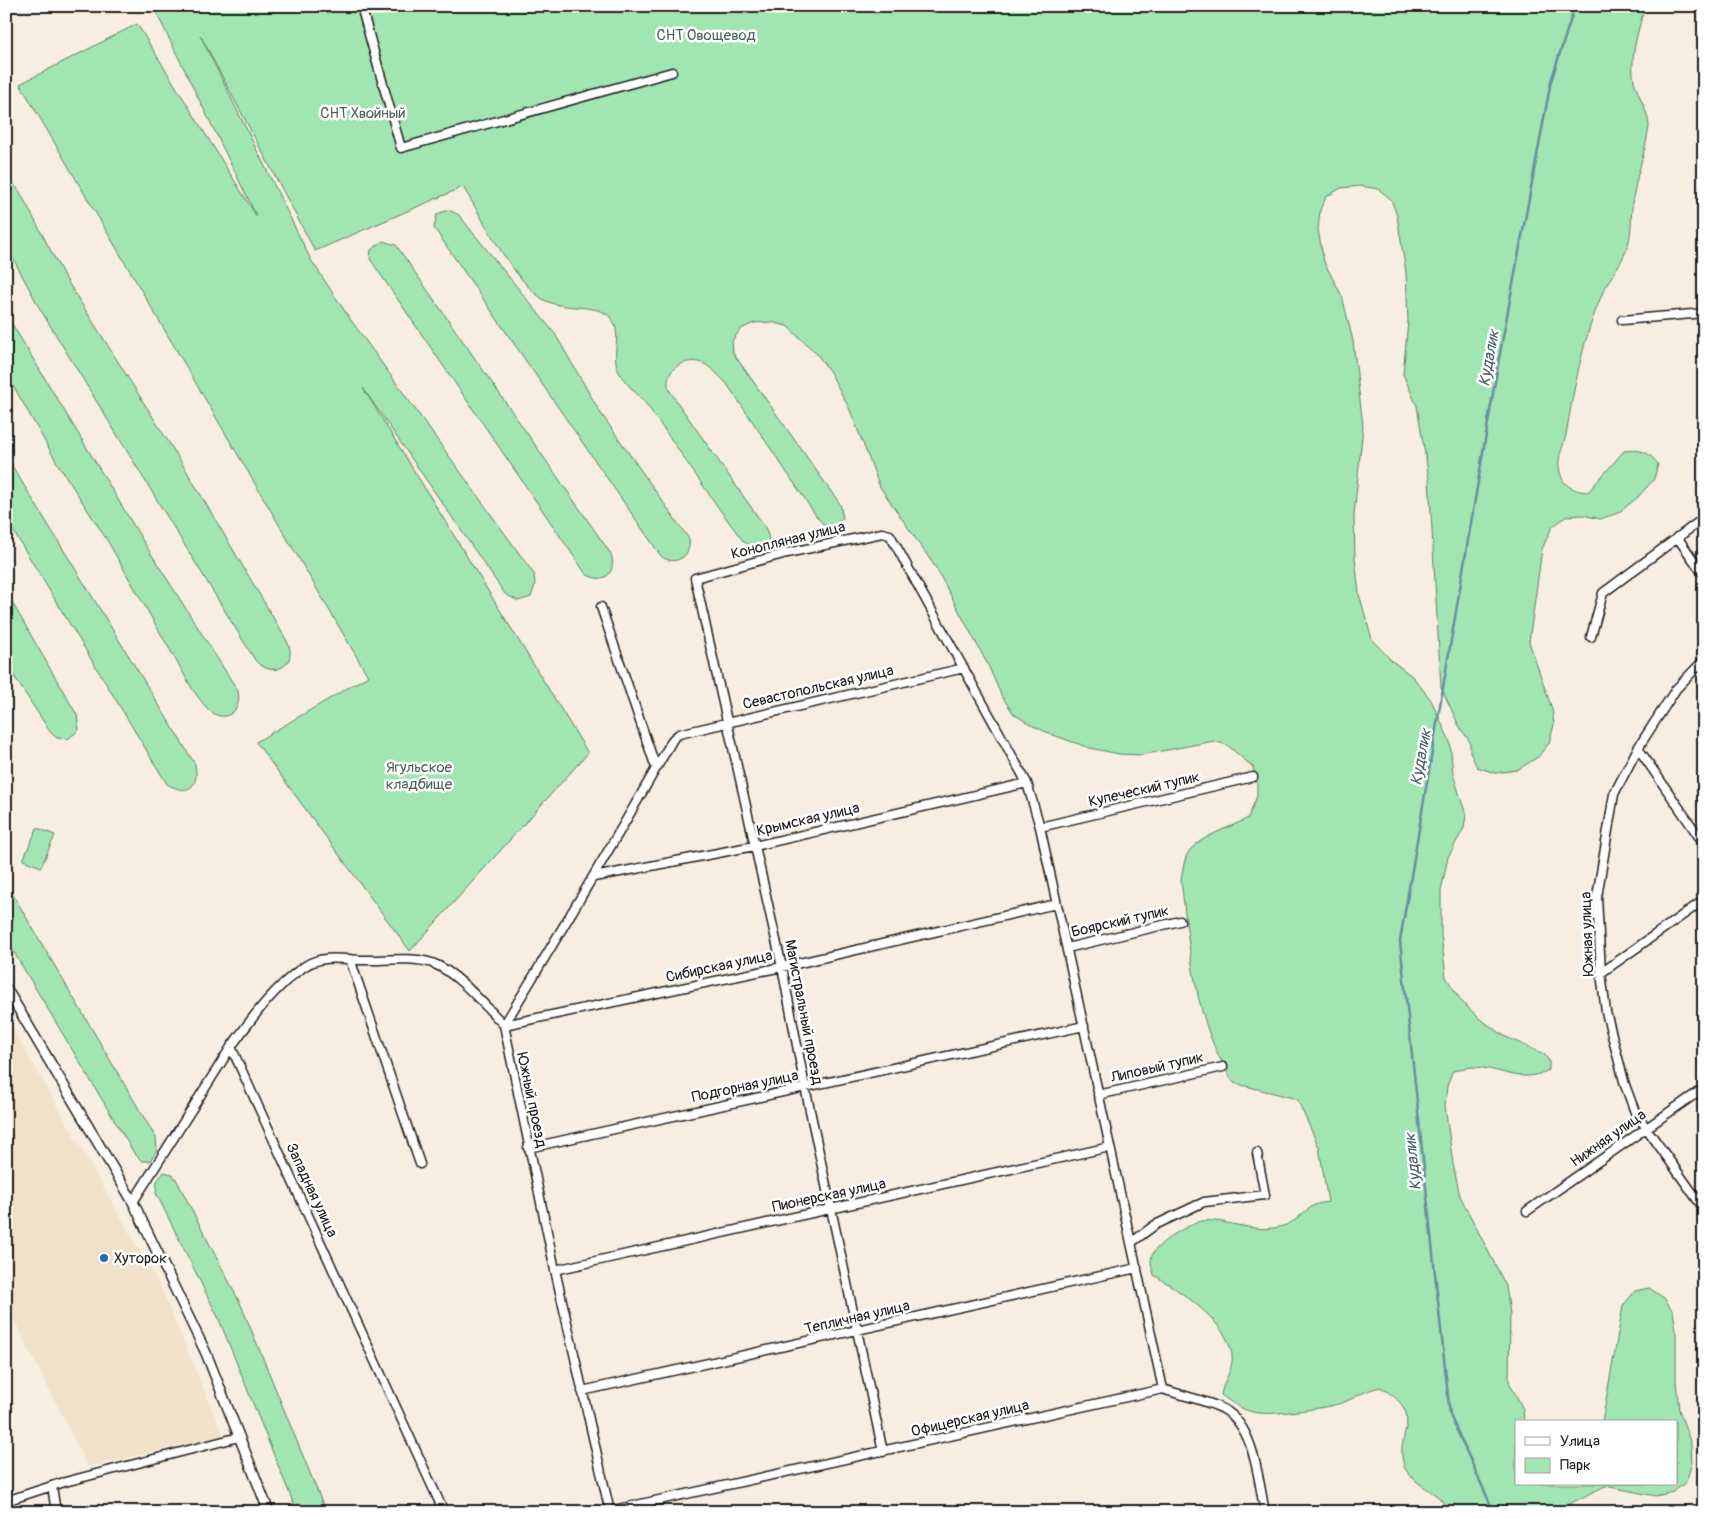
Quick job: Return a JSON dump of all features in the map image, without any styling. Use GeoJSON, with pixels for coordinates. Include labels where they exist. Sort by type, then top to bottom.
{"type":"FeatureCollection","features":[{"type":"Feature","properties":{"kind":"street"},"geometry":{"type":"LineString","coordinates":[[361,6],[401,148],[672,72]]}},
{"type":"Feature","properties":{"kind":"street"},"geometry":{"type":"LineString","coordinates":[[6,74],[7,78]]}},
{"type":"Feature","properties":{"kind":"street"},"geometry":{"type":"LineString","coordinates":[[1622,320],[1704,313]]}},
{"type":"Feature","properties":{"kind":"street"},"geometry":{"type":"LineString","coordinates":[[1591,637],[1603,593],[1704,518]]}},
{"type":"Feature","properties":{"kind":"street","name":"Конопляная улица"},"geometry":{"type":"LineString","coordinates":[[695,578],[787,553],[872,534],[888,534],[964,668]]}},
{"type":"Feature","properties":{"kind":"street"},"geometry":{"type":"LineString","coordinates":[[1677,537],[1704,575]]}},
{"type":"Feature","properties":{"kind":"street","name":"Магистральный проезд"},"geometry":{"type":"LineString","coordinates":[[695,578],[782,966],[804,1087],[858,1331],[882,1452]]}},
{"type":"Feature","properties":{"kind":"street"},"geometry":{"type":"LineString","coordinates":[[133,1202],[231,1046],[260,1009],[288,979],[305,966],[320,959],[414,960],[432,963],[449,973],[504,1024],[594,877],[656,768],[601,607]]}},
{"type":"Feature","properties":{"kind":"street","name":"Южная улица"},"geometry":{"type":"LineString","coordinates":[[1704,660],[1676,689],[1638,748],[1614,794],[1597,897],[1601,972],[1606,1012],[1625,1084],[1635,1112],[1704,1210]]}},
{"type":"Feature","properties":{"kind":"street"},"geometry":{"type":"LineString","coordinates":[[964,668],[1027,783],[1040,827],[1163,1389],[1224,1409],[1234,1416],[1248,1435],[1265,1512]]}},
{"type":"Feature","properties":{"kind":"street","name":"Севастопольская улица"},"geometry":{"type":"LineString","coordinates":[[656,768],[673,739],[679,734],[964,668]]}},
{"type":"Feature","properties":{"kind":"street"},"geometry":{"type":"LineString","coordinates":[[1638,748],[1704,844]]}},
{"type":"Feature","properties":{"kind":"street","name":"Купеческий тупик"},"geometry":{"type":"LineString","coordinates":[[1040,827],[1253,777]]}},
{"type":"Feature","properties":{"kind":"street","name":"Крымская улица"},"geometry":{"type":"LineString","coordinates":[[594,877],[754,846],[1027,783]]}},
{"type":"Feature","properties":{"kind":"street"},"geometry":{"type":"LineString","coordinates":[[1601,972],[1704,900]]}},
{"type":"Feature","properties":{"kind":"street","name":"Сибирская улица"},"geometry":{"type":"LineString","coordinates":[[504,1024],[782,966],[1056,904]]}},
{"type":"Feature","properties":{"kind":"street","name":"Боярский тупик"},"geometry":{"type":"LineString","coordinates":[[1067,948],[1180,921]]}},
{"type":"Feature","properties":{"kind":"street"},"geometry":{"type":"LineString","coordinates":[[350,959],[420,1164]]}},
{"type":"Feature","properties":{"kind":"street"},"geometry":{"type":"LineString","coordinates":[[6,988],[133,1202],[206,1353],[269,1512]]}},
{"type":"Feature","properties":{"kind":"street","name":"Южный проезд"},"geometry":{"type":"LineString","coordinates":[[504,1024],[528,1148],[610,1512]]}},
{"type":"Feature","properties":{"kind":"street","name":"Подгорная улица"},"geometry":{"type":"LineString","coordinates":[[528,1148],[1084,1026]]}},
{"type":"Feature","properties":{"kind":"street","name":"Западная улица"},"geometry":{"type":"LineString","coordinates":[[231,1046],[444,1512]]}},
{"type":"Feature","properties":{"kind":"street","name":"Липовый тупик"},"geometry":{"type":"LineString","coordinates":[[1098,1094],[1223,1067]]}},
{"type":"Feature","properties":{"kind":"street","name":"Нижняя улица"},"geometry":{"type":"LineString","coordinates":[[1527,1211],[1704,1088]]}},
{"type":"Feature","properties":{"kind":"street","name":"Пионерская улица"},"geometry":{"type":"LineString","coordinates":[[555,1270],[1110,1147]]}},
{"type":"Feature","properties":{"kind":"street"},"geometry":{"type":"LineString","coordinates":[[1132,1242],[1155,1225],[1204,1202],[1265,1195],[1258,1153]]}},
{"type":"Feature","properties":{"kind":"street","name":"Тепличная улица"},"geometry":{"type":"LineString","coordinates":[[582,1391],[1137,1268]]}},
{"type":"Feature","properties":{"kind":"street","name":"Офицерская улица"},"geometry":{"type":"LineString","coordinates":[[610,1512],[1163,1389]]}},
{"type":"Feature","properties":{"kind":"street"},"geometry":{"type":"LineString","coordinates":[[6,1501],[52,1486],[239,1437]]}},
{"type":"Feature","properties":{"kind":"street"},"geometry":{"type":"LineString","coordinates":[[52,1486],[56,1512]]}},
{"type":"Feature","properties":{"kind":"shaded area"},"geometry":{"type":"Polygon","coordinates":[[[6,1017],[160,1286],[223,1435],[88,1467],[6,1304],[6,1017]]]}},
{"type":"Feature","properties":{"kind":"green space"},"geometry":{"type":"Polygon","coordinates":[[[161,6],[1645,6],[1636,40],[1633,75],[1649,126],[1633,199],[1630,239],[1623,258],[1603,292],[1590,327],[1572,399],[1566,435],[1560,453],[1559,467],[1567,485],[1579,491],[1588,492],[1624,451],[1635,450],[1643,452],[1651,456],[1658,464],[1654,479],[1638,497],[1618,513],[1600,519],[1583,515],[1567,516],[1552,527],[1542,549],[1529,642],[1552,709],[1554,725],[1549,743],[1538,757],[1517,770],[1495,773],[1477,767],[1470,752],[1470,742],[1459,726],[1441,687],[1429,478],[1417,406],[1403,374],[1408,321],[1406,272],[1397,216],[1391,199],[1378,189],[1360,186],[1341,188],[1326,197],[1320,210],[1318,230],[1324,262],[1342,296],[1353,341],[1363,426],[1354,515],[1355,558],[1359,594],[1372,640],[1391,660],[1413,677],[1431,700],[1450,742],[1453,774],[1466,815],[1464,828],[1448,857],[1441,891],[1441,935],[1446,977],[1461,1001],[1480,1019],[1506,1037],[1544,1054],[1549,1061],[1549,1070],[1528,1076],[1472,1067],[1453,1071],[1447,1086],[1445,1106],[1453,1164],[1460,1196],[1506,1286],[1510,1314],[1509,1382],[1523,1409],[1524,1420],[1515,1420],[1515,1486],[1605,1486],[1553,1512],[1446,1512],[1442,1500],[1415,1480],[1405,1468],[1402,1445],[1407,1417],[1403,1407],[1395,1398],[1380,1387],[1349,1400],[1315,1409],[1259,1413],[1249,1411],[1234,1404],[1221,1395],[1232,1360],[1229,1343],[1222,1331],[1212,1319],[1189,1299],[1154,1275],[1151,1261],[1155,1251],[1166,1240],[1189,1226],[1202,1221],[1218,1221],[1256,1228],[1274,1228],[1292,1222],[1315,1205],[1328,1202],[1319,1147],[1297,1099],[1234,1083],[1210,1036],[1202,1011],[1191,959],[1181,880],[1185,860],[1190,850],[1202,840],[1248,818],[1257,796],[1257,783],[1253,767],[1227,745],[1214,741],[1141,755],[1119,754],[1090,748],[1053,735],[1031,725],[1014,714],[1002,697],[988,665],[936,568],[880,487],[850,410],[830,372],[817,354],[787,326],[771,322],[754,323],[741,329],[732,341],[733,353],[840,504],[843,518],[831,528],[824,525],[817,517],[727,384],[716,372],[702,363],[684,363],[674,368],[668,385],[675,399],[765,527],[768,543],[766,549],[760,552],[743,541],[649,408],[621,375],[616,363],[616,330],[611,318],[598,310],[558,305],[541,298],[519,276],[508,261],[463,187],[315,251],[200,35],[311,260],[350,319],[534,574],[535,585],[531,597],[518,601],[505,594],[363,388],[588,753],[410,951],[256,742],[368,676],[20,84],[137,24],[257,217],[157,13],[161,6]]]}},
{"type":"Feature","properties":{"kind":"green space"},"geometry":{"type":"Polygon","coordinates":[[[6,175],[20,192],[64,276],[183,465],[287,641],[290,657],[283,667],[270,669],[262,666],[255,660],[40,309],[6,245],[6,175]]]}},
{"type":"Feature","properties":{"kind":"green space"},"geometry":{"type":"Polygon","coordinates":[[[449,210],[459,215],[555,334],[600,412],[689,539],[688,551],[681,558],[671,561],[661,556],[434,228],[437,214],[449,210]]]}},
{"type":"Feature","properties":{"kind":"green space"},"geometry":{"type":"Polygon","coordinates":[[[383,241],[396,245],[611,554],[612,567],[607,576],[598,578],[586,574],[370,259],[371,250],[383,241]]]}},
{"type":"Feature","properties":{"kind":"green space"},"geometry":{"type":"Polygon","coordinates":[[[6,314],[143,541],[238,691],[236,708],[227,716],[221,716],[210,711],[193,690],[107,540],[56,461],[6,373],[6,314]]]}},
{"type":"Feature","properties":{"kind":"green space"},"geometry":{"type":"Polygon","coordinates":[[[6,456],[195,764],[196,779],[190,787],[181,789],[167,784],[6,519],[6,456]]]}},
{"type":"Feature","properties":{"kind":"green space"},"geometry":{"type":"Polygon","coordinates":[[[6,592],[77,715],[79,730],[68,739],[57,738],[51,733],[6,664],[6,592]]]}},
{"type":"Feature","properties":{"kind":"green space"},"geometry":{"type":"Polygon","coordinates":[[[37,828],[55,835],[41,867],[23,860],[37,828]]]}},
{"type":"Feature","properties":{"kind":"green space"},"geometry":{"type":"Polygon","coordinates":[[[6,883],[156,1138],[157,1150],[150,1161],[142,1161],[134,1153],[6,939],[6,883]]]}},
{"type":"Feature","properties":{"kind":"green space"},"geometry":{"type":"Polygon","coordinates":[[[164,1172],[172,1174],[176,1179],[241,1305],[326,1512],[297,1512],[218,1317],[156,1193],[157,1181],[164,1172]]]}},
{"type":"Feature","properties":{"kind":"green space"},"geometry":{"type":"Polygon","coordinates":[[[1649,1288],[1664,1298],[1673,1311],[1676,1330],[1676,1381],[1679,1410],[1691,1444],[1692,1463],[1686,1482],[1673,1492],[1656,1496],[1605,1486],[1678,1486],[1678,1420],[1602,1420],[1623,1306],[1635,1291],[1649,1288]]]}},
{"type":"Feature","properties":{"kind":"waterway","name":"Кудалик"},"geometry":{"type":"LineString","coordinates":[[1494,1512],[1450,1415],[1400,941],[1498,364],[1551,81],[1575,6]]}},
{"type":"Feature","properties":{"kind":"place","name":"Хуторок"},"geometry":{"type":"Point","coordinates":[104,1258]}},
{"type":"Feature","properties":{"kind":"park label","name":"СНТ Овощевод"},"geometry":{"type":"Point","coordinates":[706,35]}},
{"type":"Feature","properties":{"kind":"park label","name":"СНТ Хвойный"},"geometry":{"type":"Point","coordinates":[363,113]}},
{"type":"Feature","properties":{"kind":"park label","name":"Ягульское кладбище"},"geometry":{"type":"Point","coordinates":[419,776]}}]}
